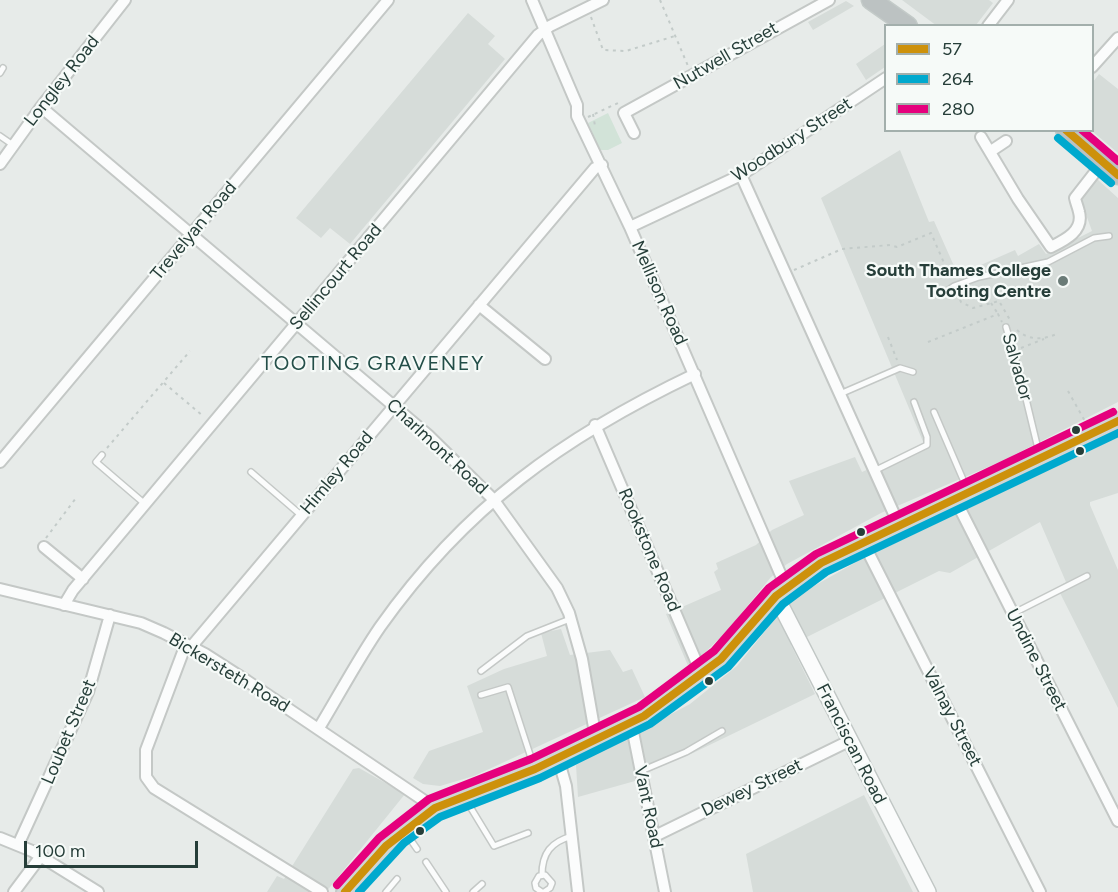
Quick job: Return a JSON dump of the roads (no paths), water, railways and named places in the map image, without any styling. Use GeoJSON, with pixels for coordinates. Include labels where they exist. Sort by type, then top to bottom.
{"type":"FeatureCollection","features":[{"type":"Feature","properties":{"kind":"highway"},"geometry":{"type":"LineString","coordinates":[[871,0],[905,24]]}},
{"type":"Feature","properties":{"kind":"highway"},"geometry":{"type":"LineString","coordinates":[[1067,132],[1118,176]]}},
{"type":"Feature","properties":{"kind":"main road"},"geometry":{"type":"LineString","coordinates":[[345,892],[382,848],[403,829],[435,808],[535,769],[651,711],[721,659],[781,592],[821,562],[1118,421]]}},
{"type":"Feature","properties":{"kind":"street","name":"Longley Road"},"geometry":{"type":"LineString","coordinates":[[0,164],[41,107],[125,0]]}},
{"type":"Feature","properties":{"kind":"street","name":"Trevelyan Road"},"geometry":{"type":"LineString","coordinates":[[0,462],[388,0]]}},
{"type":"Feature","properties":{"kind":"street","name":"Mellison Road"},"geometry":{"type":"LineString","coordinates":[[532,0],[577,105],[580,121],[596,159],[602,165],[695,374],[781,592]]}},
{"type":"Feature","properties":{"kind":"street","name":"Sellincourt Road"},"geometry":{"type":"LineString","coordinates":[[64,605],[145,504],[545,29],[603,0]]}},
{"type":"Feature","properties":{"kind":"street","name":"Nutwell Street"},"geometry":{"type":"LineString","coordinates":[[634,133],[624,113],[829,0]]}},
{"type":"Feature","properties":{"kind":"street"},"geometry":{"type":"LineString","coordinates":[[990,24],[1008,0]]}},
{"type":"Feature","properties":{"kind":"street"},"geometry":{"type":"LineString","coordinates":[[1094,65],[1118,38]]}},
{"type":"Feature","properties":{"kind":"street","name":"Woodbury Street"},"geometry":{"type":"LineString","coordinates":[[630,227],[741,175],[884,79]]}},
{"type":"Feature","properties":{"kind":"street","name":"Charlmont Road"},"geometry":{"type":"LineString","coordinates":[[41,107],[435,441],[493,499],[557,588],[570,619],[582,659],[596,739]]}},
{"type":"Feature","properties":{"kind":"street"},"geometry":{"type":"LineString","coordinates":[[981,137],[1018,199],[1051,247],[1068,238],[1076,230],[1080,217],[1075,198],[1103,162]]}},
{"type":"Feature","properties":{"kind":"street"},"geometry":{"type":"LineString","coordinates":[[991,151],[1006,141]]}},
{"type":"Feature","properties":{"kind":"street","name":"Himley Road"},"geometry":{"type":"LineString","coordinates":[[322,892],[154,788],[146,777],[146,750],[188,646],[302,516],[595,168],[602,165]]}},
{"type":"Feature","properties":{"kind":"street"},"geometry":{"type":"LineString","coordinates":[[741,175],[873,472],[899,525]]}},
{"type":"Feature","properties":{"kind":"street"},"geometry":{"type":"LineString","coordinates":[[479,305],[545,359]]}},
{"type":"Feature","properties":{"kind":"street"},"geometry":{"type":"LineString","coordinates":[[319,728],[367,648],[402,598],[493,499],[552,453],[595,425],[695,374]]}},
{"type":"Feature","properties":{"kind":"street","name":"Rookstone Road"},"geometry":{"type":"LineString","coordinates":[[595,425],[702,675]]}},
{"type":"Feature","properties":{"kind":"street","name":"Undine Street"},"geometry":{"type":"LineString","coordinates":[[962,496],[1012,614],[1118,821]]}},
{"type":"Feature","properties":{"kind":"street","name":"Valnay Street"},"geometry":{"type":"LineString","coordinates":[[863,542],[1040,892]]}},
{"type":"Feature","properties":{"kind":"street"},"geometry":{"type":"LineString","coordinates":[[44,547],[83,579]]}},
{"type":"Feature","properties":{"kind":"street","name":"Bickersteth Road"},"geometry":{"type":"LineString","coordinates":[[0,589],[141,623],[188,646],[319,728],[435,808]]}},
{"type":"Feature","properties":{"kind":"street","name":"Franciscan Road"},"geometry":{"type":"LineString","coordinates":[[781,592],[849,741],[928,892]]}},
{"type":"Feature","properties":{"kind":"street","name":"Loubet Street"},"geometry":{"type":"LineString","coordinates":[[18,845],[88,692],[110,615]]}},
{"type":"Feature","properties":{"kind":"street","name":"Vant Road"},"geometry":{"type":"LineString","coordinates":[[631,722],[665,892]]}},
{"type":"Feature","properties":{"kind":"street","name":"Dewey Street"},"geometry":{"type":"LineString","coordinates":[[655,836],[849,741]]}},
{"type":"Feature","properties":{"kind":"street"},"geometry":{"type":"LineString","coordinates":[[558,758],[566,786],[578,892]]}},
{"type":"Feature","properties":{"kind":"street"},"geometry":{"type":"LineString","coordinates":[[0,838],[41,856],[98,892]]}},
{"type":"Feature","properties":{"kind":"street"},"geometry":{"type":"LineString","coordinates":[[14,892],[41,856]]}},
{"type":"Feature","properties":{"kind":"lane"},"geometry":{"type":"LineString","coordinates":[[0,136],[13,145]]}},
{"type":"Feature","properties":{"kind":"lane"},"geometry":{"type":"LineString","coordinates":[[942,295],[954,286],[979,277],[1048,262],[1094,238],[1109,236]]}},
{"type":"Feature","properties":{"kind":"lane","name":"Salvador"},"geometry":{"type":"LineString","coordinates":[[1005,327],[1014,350],[1040,458]]}},
{"type":"Feature","properties":{"kind":"lane"},"geometry":{"type":"LineString","coordinates":[[839,395],[900,368],[913,372]]}},
{"type":"Feature","properties":{"kind":"lane"},"geometry":{"type":"LineString","coordinates":[[873,472],[927,445],[927,437],[914,402]]}},
{"type":"Feature","properties":{"kind":"lane"},"geometry":{"type":"LineString","coordinates":[[934,412],[962,496]]}},
{"type":"Feature","properties":{"kind":"lane"},"geometry":{"type":"LineString","coordinates":[[102,455],[96,462],[145,504]]}},
{"type":"Feature","properties":{"kind":"lane"},"geometry":{"type":"LineString","coordinates":[[251,472],[302,516]]}},
{"type":"Feature","properties":{"kind":"lane"},"geometry":{"type":"LineString","coordinates":[[1012,614],[1087,576]]}},
{"type":"Feature","properties":{"kind":"lane"},"geometry":{"type":"LineString","coordinates":[[481,671],[527,636],[570,619]]}},
{"type":"Feature","properties":{"kind":"lane"},"geometry":{"type":"LineString","coordinates":[[481,695],[508,687],[535,769]]}},
{"type":"Feature","properties":{"kind":"lane"},"geometry":{"type":"LineString","coordinates":[[641,771],[686,752],[722,731]]}},
{"type":"Feature","properties":{"kind":"lane"},"geometry":{"type":"LineString","coordinates":[[463,796],[494,846],[528,832]]}},
{"type":"Feature","properties":{"kind":"lane"},"geometry":{"type":"LineString","coordinates":[[403,829],[417,849]]}},
{"type":"Feature","properties":{"kind":"lane"},"geometry":{"type":"LineString","coordinates":[[542,875],[549,878],[552,883],[550,888],[543,892],[536,888],[534,883],[542,875],[542,860],[549,848],[572,836]]}},
{"type":"Feature","properties":{"kind":"lane"},"geometry":{"type":"LineString","coordinates":[[426,862],[446,892]]}},
{"type":"Feature","properties":{"kind":"lane"},"geometry":{"type":"LineString","coordinates":[[386,892],[397,879]]}},
{"type":"Feature","properties":{"kind":"lane"},"geometry":{"type":"LineString","coordinates":[[473,892],[482,884]]}},
{"type":"Feature","properties":{"kind":"place","name":"South Thames College Tooting Centre"},"geometry":{"type":"Point","coordinates":[1063,281]}},
{"type":"Feature","properties":{"kind":"district","name":"TOOTING GRAVENEY"},"geometry":{"type":"Point","coordinates":[373,364]}}]}
